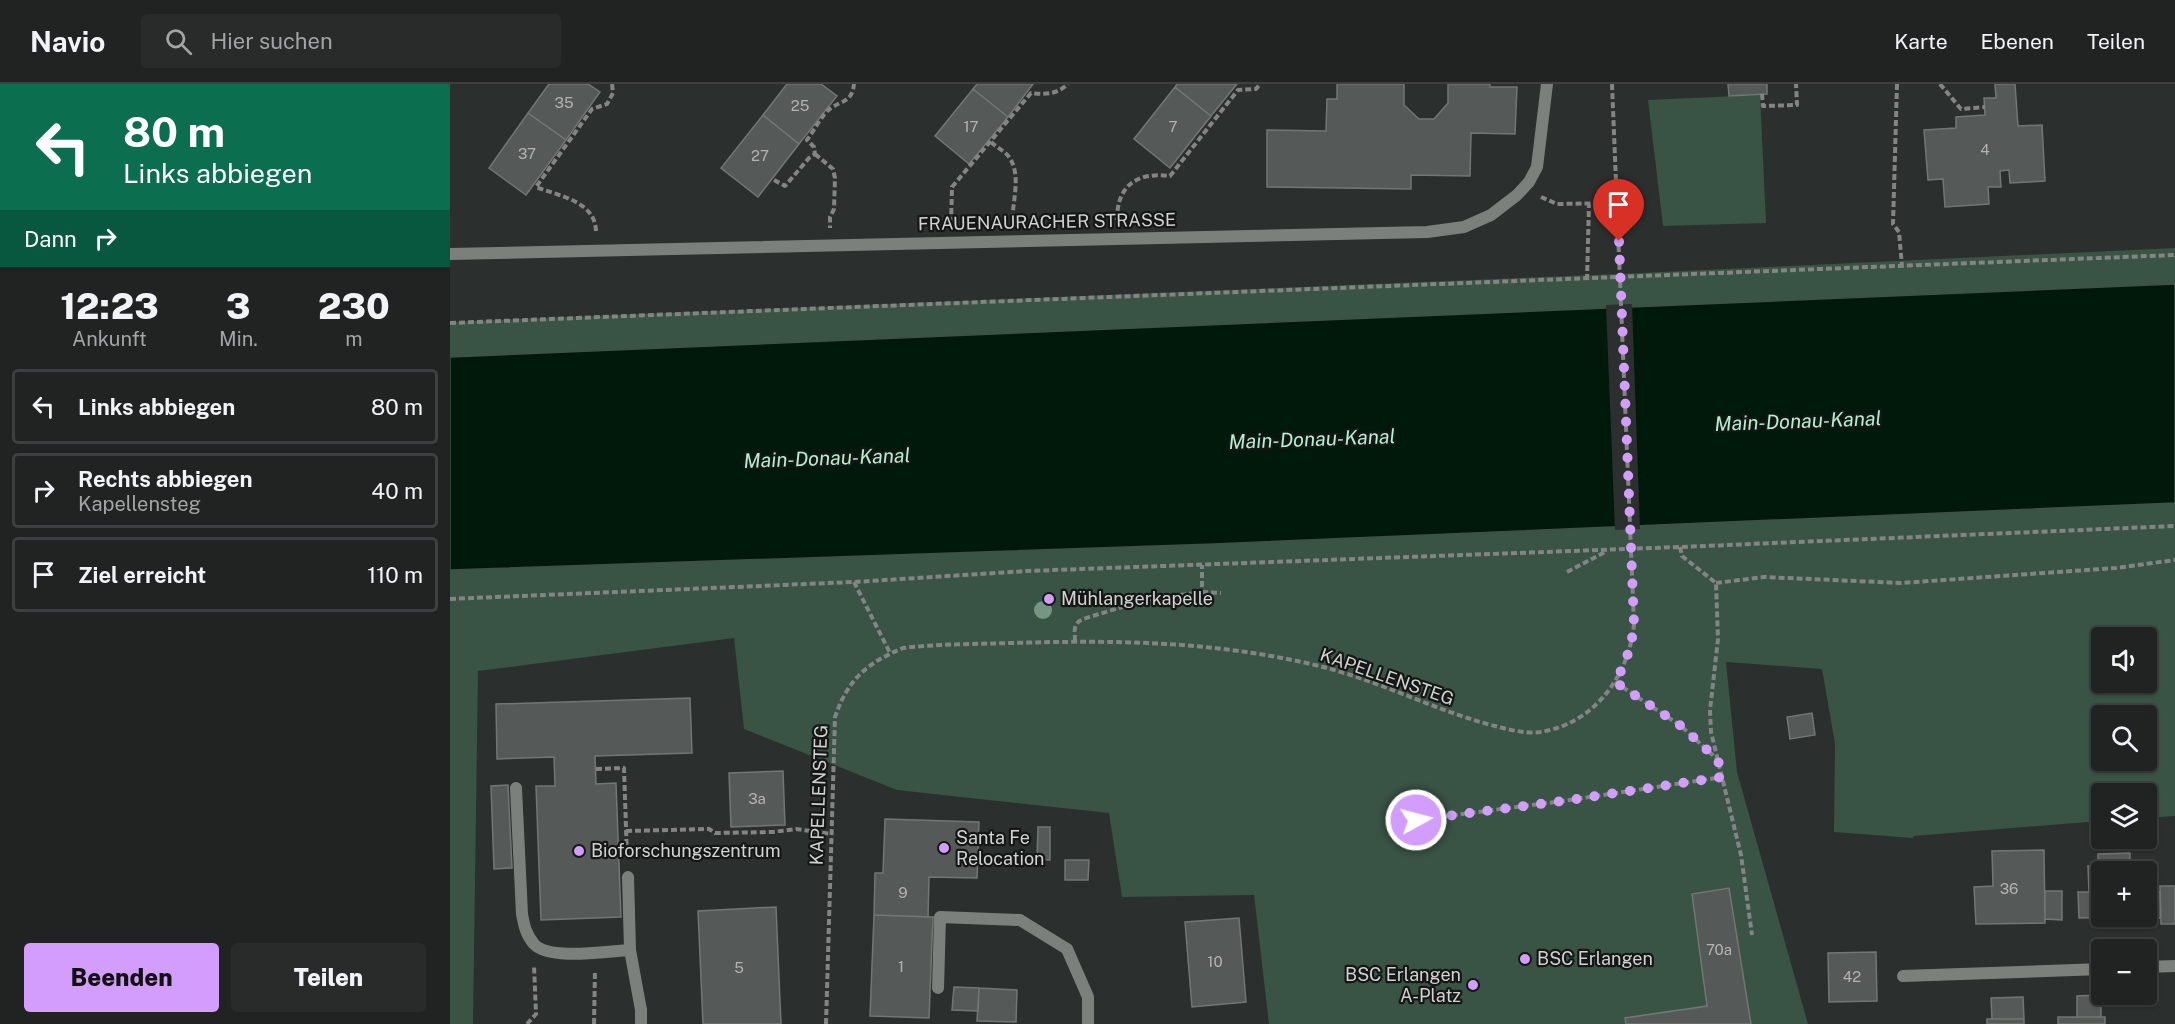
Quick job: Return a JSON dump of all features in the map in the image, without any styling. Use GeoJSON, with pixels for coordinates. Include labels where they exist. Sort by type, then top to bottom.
{"type":"FeatureCollection","features":[{"type":"Feature","properties":{"kind":"street","name":"FRAUENAURACHER STRASSE"},"geometry":{"type":"LineString","coordinates":[[450,254],[1427,232],[1464,227],[1491,215],[1517,195],[1529,182],[1537,167],[1547,84]]}},
{"type":"Feature","properties":{"kind":"street"},"geometry":{"type":"LineString","coordinates":[[516,788],[522,914],[525,930],[535,945],[548,953],[630,950]]}},
{"type":"Feature","properties":{"kind":"street"},"geometry":{"type":"LineString","coordinates":[[628,877],[630,950],[641,1024]]}},
{"type":"Feature","properties":{"kind":"street"},"geometry":{"type":"LineString","coordinates":[[938,988],[940,916],[1020,920],[1067,949],[1088,997],[1088,1024]]}},
{"type":"Feature","properties":{"kind":"street"},"geometry":{"type":"LineString","coordinates":[[2157,967],[2175,966]]}},
{"type":"Feature","properties":{"kind":"street"},"geometry":{"type":"LineString","coordinates":[[1903,976],[2091,969]]}},
{"type":"Feature","properties":{"kind":"path"},"geometry":{"type":"LineString","coordinates":[[597,250],[596,221],[591,212],[582,205],[536,187],[592,109],[607,104],[613,93],[612,84]]}},
{"type":"Feature","properties":{"kind":"path"},"geometry":{"type":"LineString","coordinates":[[831,245],[830,217],[834,209],[835,178],[833,169],[815,154],[814,147],[807,140],[830,108],[849,98],[854,84]]}},
{"type":"Feature","properties":{"kind":"path"},"geometry":{"type":"LineString","coordinates":[[951,201],[952,187],[1031,93],[1049,94],[1068,84]]}},
{"type":"Feature","properties":{"kind":"path"},"geometry":{"type":"LineString","coordinates":[[1118,238],[1117,203],[1129,185],[1142,176],[1157,174],[1170,176],[1238,90],[1256,89],[1260,84]]}},
{"type":"Feature","properties":{"kind":"path","name":"KAPELLENSTEG"},"geometry":{"type":"LineString","coordinates":[[826,1024],[835,717],[840,703],[859,673],[890,653],[917,646],[1075,641],[1183,644],[1263,653],[1318,665],[1364,679],[1464,717],[1520,732],[1538,732],[1563,727],[1587,712],[1605,696],[1624,667],[1630,650],[1634,624],[1612,84]]}},
{"type":"Feature","properties":{"kind":"path"},"geometry":{"type":"LineString","coordinates":[[1762,94],[1763,106],[1797,105],[1796,84]]}},
{"type":"Feature","properties":{"kind":"path"},"geometry":{"type":"LineString","coordinates":[[1897,84],[1893,224],[1899,232],[1902,266]]}},
{"type":"Feature","properties":{"kind":"path"},"geometry":{"type":"LineString","coordinates":[[1940,84],[1960,109],[1984,107]]}},
{"type":"Feature","properties":{"kind":"path"},"geometry":{"type":"LineString","coordinates":[[991,142],[1009,156],[1014,168],[1016,178],[1012,211],[1012,241]]}},
{"type":"Feature","properties":{"kind":"path"},"geometry":{"type":"LineString","coordinates":[[774,180],[785,186],[815,154]]}},
{"type":"Feature","properties":{"kind":"path"},"geometry":{"type":"LineString","coordinates":[[1529,182],[1541,197],[1557,204],[1617,203]]}},
{"type":"Feature","properties":{"kind":"path"},"geometry":{"type":"LineString","coordinates":[[1587,280],[1589,204]]}},
{"type":"Feature","properties":{"kind":"path"},"geometry":{"type":"LineString","coordinates":[[450,323],[1587,280],[2175,255]]}},
{"type":"Feature","properties":{"kind":"path"},"geometry":{"type":"LineString","coordinates":[[450,599],[854,582],[1027,571],[1202,566],[2175,526]]}},
{"type":"Feature","properties":{"kind":"path"},"geometry":{"type":"LineString","coordinates":[[1680,547],[1682,556],[1716,583],[1764,577],[1901,583],[2116,568],[2175,560]]}},
{"type":"Feature","properties":{"kind":"path"},"geometry":{"type":"LineString","coordinates":[[1567,572],[1611,549]]}},
{"type":"Feature","properties":{"kind":"path"},"geometry":{"type":"LineString","coordinates":[[1202,566],[1202,592]]}},
{"type":"Feature","properties":{"kind":"path"},"geometry":{"type":"LineString","coordinates":[[854,582],[890,653]]}},
{"type":"Feature","properties":{"kind":"path"},"geometry":{"type":"LineString","coordinates":[[1716,583],[1718,639],[1710,710],[1711,732],[1741,855],[1752,935]]}},
{"type":"Feature","properties":{"kind":"path"},"geometry":{"type":"LineString","coordinates":[[1075,641],[1075,626],[1083,619],[1145,600],[1202,592],[1221,593]]}},
{"type":"Feature","properties":{"kind":"path"},"geometry":{"type":"LineString","coordinates":[[1615,682],[1681,726],[1718,760]]}},
{"type":"Feature","properties":{"kind":"path"},"geometry":{"type":"LineString","coordinates":[[596,769],[624,768],[628,877]]}},
{"type":"Feature","properties":{"kind":"path"},"geometry":{"type":"LineString","coordinates":[[1416,820],[1722,777]]}},
{"type":"Feature","properties":{"kind":"path"},"geometry":{"type":"LineString","coordinates":[[626,831],[709,829],[715,833],[773,832],[796,829],[831,834]]}},
{"type":"Feature","properties":{"kind":"path"},"geometry":{"type":"LineString","coordinates":[[527,1024],[536,1014],[535,945]]}},
{"type":"Feature","properties":{"kind":"path"},"geometry":{"type":"LineString","coordinates":[[594,1024],[595,952]]}},
{"type":"Feature","properties":{"kind":"shaded area"},"geometry":{"type":"Polygon","coordinates":[[[1760,95],[1766,223],[1663,226],[1648,100],[1760,95]]]}},
{"type":"Feature","properties":{"kind":"shaded area"},"geometry":{"type":"Polygon","coordinates":[[[2175,248],[2175,284],[450,357],[450,322],[1618,274],[2175,248]]]}},
{"type":"Feature","properties":{"kind":"shaded area"},"geometry":{"type":"Polygon","coordinates":[[[2175,503],[2175,816],[2157,817],[2157,783],[2091,783],[2091,822],[1914,836],[1913,838],[1834,832],[1835,744],[1822,669],[1726,662],[1737,772],[1808,1024],[1269,1024],[1254,895],[1122,897],[1109,813],[897,790],[744,729],[734,638],[478,671],[473,1024],[450,1024],[450,570],[1214,544],[2175,503]]]}},
{"type":"Feature","properties":{"kind":"water","name":"Main-Donau-Kanal"},"geometry":{"type":"Polygon","coordinates":[[[2175,284],[2175,503],[1214,544],[450,570],[450,357],[2175,284]]]}},
{"type":"Feature","properties":{"kind":"pier"},"geometry":{"type":"Polygon","coordinates":[[[1632,304],[1640,529],[1615,530],[1606,305],[1632,304]]]}},
{"type":"Feature","properties":{"kind":"building"},"geometry":{"type":"Polygon","coordinates":[[[549,84],[588,84],[600,92],[566,140],[528,113],[549,84]]]}},
{"type":"Feature","properties":{"kind":"building"},"geometry":{"type":"Polygon","coordinates":[[[787,84],[821,84],[837,96],[799,144],[763,115],[787,84]]]}},
{"type":"Feature","properties":{"kind":"building"},"geometry":{"type":"Polygon","coordinates":[[[977,84],[1033,84],[1008,117],[973,89],[977,84]]]}},
{"type":"Feature","properties":{"kind":"building"},"geometry":{"type":"Polygon","coordinates":[[[1177,84],[1237,84],[1211,116],[1175,87],[1177,84]]]}},
{"type":"Feature","properties":{"kind":"building"},"geometry":{"type":"Polygon","coordinates":[[[1337,84],[1404,84],[1404,105],[1419,119],[1434,119],[1448,103],[1448,84],[1490,84],[1490,87],[1517,87],[1515,134],[1471,133],[1470,176],[1411,175],[1411,189],[1267,187],[1267,130],[1326,131],[1327,99],[1337,99],[1337,84]]]}},
{"type":"Feature","properties":{"kind":"building"},"geometry":{"type":"Polygon","coordinates":[[[1728,84],[1767,84],[1767,94],[1729,96],[1728,84]]]}},
{"type":"Feature","properties":{"kind":"building"},"geometry":{"type":"Polygon","coordinates":[[[1995,84],[2015,84],[2018,126],[2042,125],[2045,181],[2010,183],[2009,170],[2000,171],[2001,187],[1988,187],[1989,204],[1945,207],[1943,179],[1928,180],[1924,130],[1956,128],[1956,117],[1985,115],[1984,98],[1996,98],[1995,84]]]}},
{"type":"Feature","properties":{"kind":"building"},"geometry":{"type":"Polygon","coordinates":[[[1175,87],[1211,116],[1170,168],[1134,139],[1175,87]]]}},
{"type":"Feature","properties":{"kind":"building"},"geometry":{"type":"Polygon","coordinates":[[[973,89],[1008,117],[969,164],[935,136],[973,89]]]}},
{"type":"Feature","properties":{"kind":"building"},"geometry":{"type":"Polygon","coordinates":[[[528,113],[566,140],[526,195],[489,168],[528,113]]]}},
{"type":"Feature","properties":{"kind":"building"},"geometry":{"type":"Polygon","coordinates":[[[763,115],[799,144],[758,197],[721,168],[763,115]]]}},
{"type":"Feature","properties":{"kind":"building","name":"Bioforschungszentrum"},"geometry":{"type":"Polygon","coordinates":[[[690,698],[692,753],[595,756],[596,784],[616,783],[621,917],[541,920],[536,786],[555,786],[554,757],[497,759],[496,704],[690,698]]]}},
{"type":"Feature","properties":{"kind":"building"},"geometry":{"type":"Polygon","coordinates":[[[1812,713],[1815,735],[1790,739],[1787,717],[1812,713]]]}},
{"type":"Feature","properties":{"kind":"building"},"geometry":{"type":"Polygon","coordinates":[[[783,771],[785,825],[731,827],[729,773],[783,771]]]}},
{"type":"Feature","properties":{"kind":"building"},"geometry":{"type":"Polygon","coordinates":[[[508,785],[512,868],[494,869],[491,786],[508,785]]]}},
{"type":"Feature","properties":{"kind":"building"},"geometry":{"type":"Polygon","coordinates":[[[885,819],[979,822],[977,878],[929,877],[928,917],[874,915],[875,873],[883,873],[885,819]]]}},
{"type":"Feature","properties":{"kind":"building"},"geometry":{"type":"Polygon","coordinates":[[[1038,827],[1050,827],[1050,860],[1037,859],[1038,827]]]}},
{"type":"Feature","properties":{"kind":"building"},"geometry":{"type":"Polygon","coordinates":[[[2044,850],[2045,923],[1976,924],[1974,887],[1993,886],[1992,851],[2044,850]]]}},
{"type":"Feature","properties":{"kind":"building"},"geometry":{"type":"Polygon","coordinates":[[[2130,853],[2130,861],[2098,861],[2098,854],[2130,853]]]}},
{"type":"Feature","properties":{"kind":"building"},"geometry":{"type":"Polygon","coordinates":[[[1065,860],[1089,860],[1088,880],[1065,880],[1065,860]]]}},
{"type":"Feature","properties":{"kind":"building"},"geometry":{"type":"Polygon","coordinates":[[[2088,866],[2091,866],[2091,918],[2079,918],[2078,892],[2089,892],[2088,866]]]}},
{"type":"Feature","properties":{"kind":"building"},"geometry":{"type":"Polygon","coordinates":[[[2160,886],[2175,886],[2175,924],[2161,924],[2160,886]]]}},
{"type":"Feature","properties":{"kind":"building"},"geometry":{"type":"Polygon","coordinates":[[[1729,888],[1751,1024],[1626,1024],[1625,1018],[1707,1006],[1692,894],[1729,888]]]}},
{"type":"Feature","properties":{"kind":"building"},"geometry":{"type":"Polygon","coordinates":[[[2045,891],[2062,891],[2062,920],[2045,919],[2045,891]]]}},
{"type":"Feature","properties":{"kind":"building"},"geometry":{"type":"Polygon","coordinates":[[[2157,892],[2160,892],[2161,918],[2157,918],[2157,892]]]}},
{"type":"Feature","properties":{"kind":"building"},"geometry":{"type":"Polygon","coordinates":[[[776,907],[781,1024],[703,1024],[698,911],[776,907]]]}},
{"type":"Feature","properties":{"kind":"building"},"geometry":{"type":"Polygon","coordinates":[[[874,915],[933,917],[929,1018],[870,1016],[874,915]]]}},
{"type":"Feature","properties":{"kind":"building"},"geometry":{"type":"Polygon","coordinates":[[[1239,918],[1246,1002],[1192,1007],[1185,922],[1239,918]]]}},
{"type":"Feature","properties":{"kind":"building"},"geometry":{"type":"Polygon","coordinates":[[[1876,952],[1877,1001],[1829,1002],[1828,953],[1876,952]]]}},
{"type":"Feature","properties":{"kind":"building"},"geometry":{"type":"Polygon","coordinates":[[[954,987],[979,988],[978,1011],[952,1010],[954,987]]]}},
{"type":"Feature","properties":{"kind":"building"},"geometry":{"type":"Polygon","coordinates":[[[979,988],[1017,990],[1016,1022],[977,1021],[979,988]]]}},
{"type":"Feature","properties":{"kind":"building"},"geometry":{"type":"Polygon","coordinates":[[[2091,995],[2091,1005],[2101,1005],[2101,1017],[2077,1017],[2077,996],[2091,995]]]}},
{"type":"Feature","properties":{"kind":"building"},"geometry":{"type":"Polygon","coordinates":[[[2023,997],[2024,1019],[1992,1019],[1991,998],[2023,997]]]}},
{"type":"Feature","properties":{"kind":"building"},"geometry":{"type":"Polygon","coordinates":[[[2058,1017],[2105,1017],[2105,1024],[2058,1024],[2058,1017]]]}},
{"type":"Feature","properties":{"kind":"building"},"geometry":{"type":"Polygon","coordinates":[[[1987,1019],[2024,1019],[2024,1024],[1987,1024],[1987,1019]]]}},
{"type":"Feature","properties":{"kind":"place","name":"Mühlangerkapelle"},"geometry":{"type":"Point","coordinates":[1049,599]}},
{"type":"Feature","properties":{"kind":"place","name":"Santa Fe Relocation"},"geometry":{"type":"Point","coordinates":[944,848]}},
{"type":"Feature","properties":{"kind":"place","name":"Bioforschungszentrum"},"geometry":{"type":"Point","coordinates":[579,851]}},
{"type":"Feature","properties":{"kind":"place","name":"BSC Erlangen"},"geometry":{"type":"Point","coordinates":[1525,959]}},
{"type":"Feature","properties":{"kind":"place","name":"BSC Erlangen A-Platz"},"geometry":{"type":"Point","coordinates":[1473,985]}},
{"type":"Feature","properties":{"kind":"route"},"geometry":{"type":"LineString","coordinates":[[1416,820],[1722,777],[1718,760],[1681,726],[1615,682],[1630,650],[1634,624],[1619,241]]}}]}
